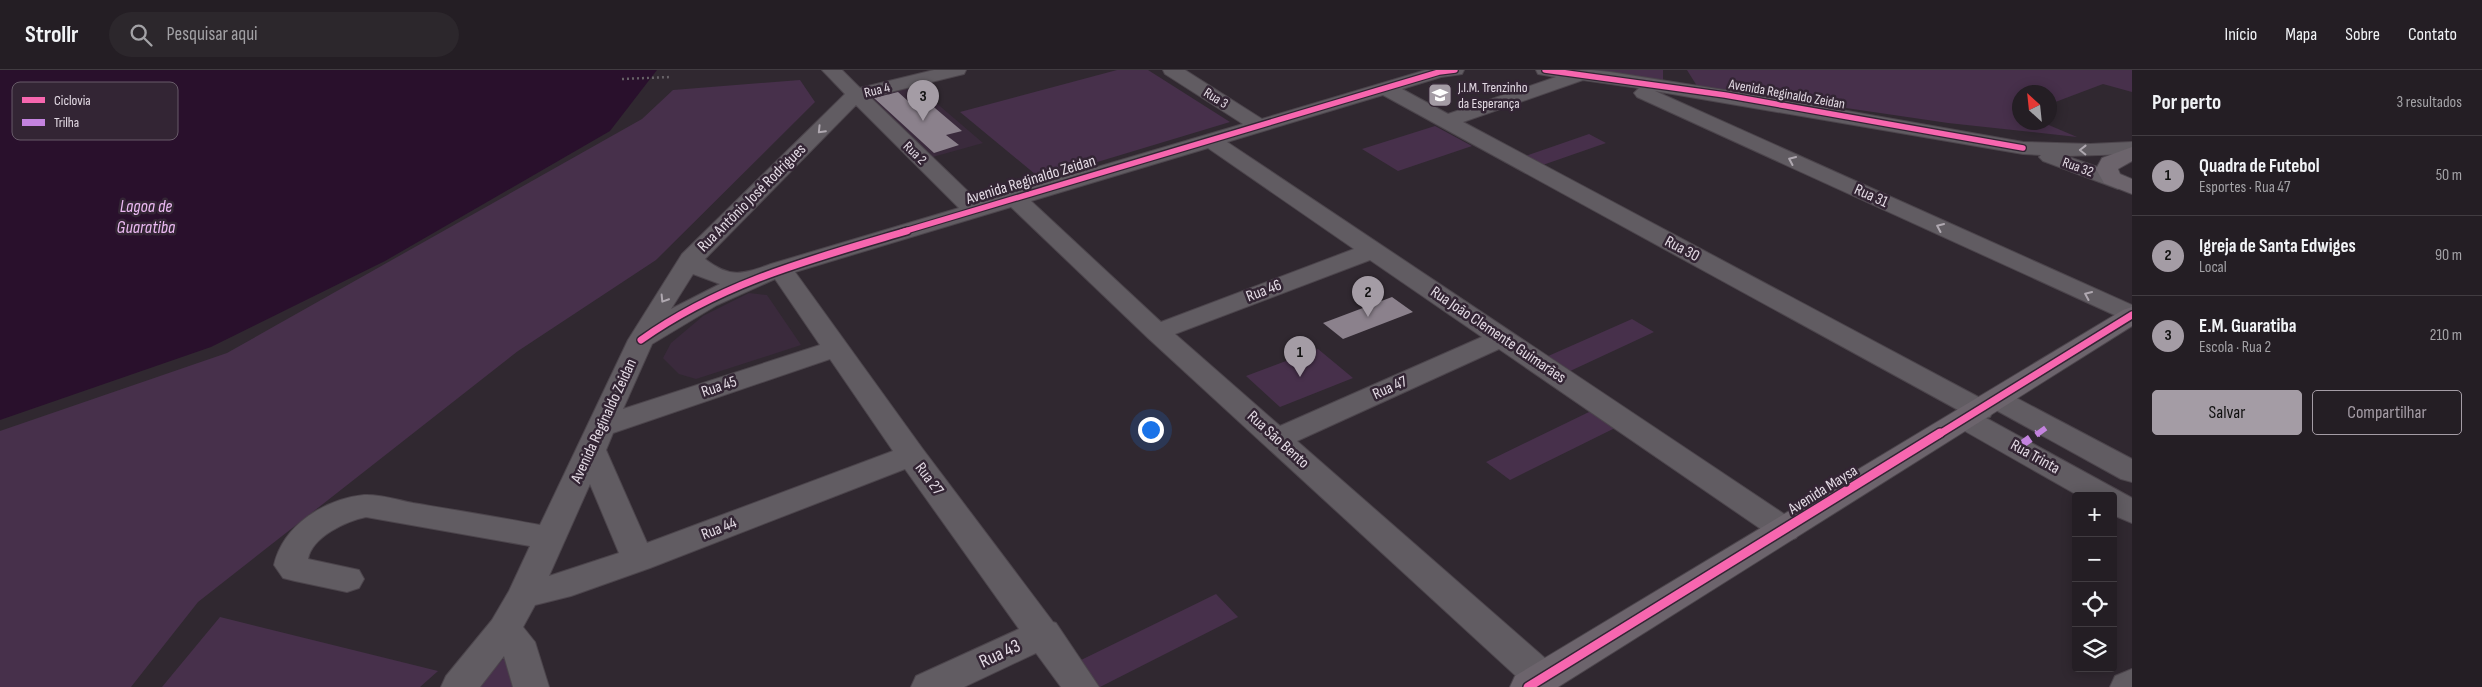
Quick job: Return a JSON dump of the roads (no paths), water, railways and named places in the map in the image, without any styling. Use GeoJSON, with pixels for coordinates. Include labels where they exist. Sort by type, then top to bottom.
{"type":"FeatureCollection","features":[{"type":"Feature","properties":{"kind":"main road"},"geometry":{"type":"LineString","coordinates":[[2125,185],[2110,175],[2108,166],[2132,152]]}},
{"type":"Feature","properties":{"kind":"main road","name":"Avenida Maysa"},"geometry":{"type":"LineString","coordinates":[[1535,682],[2132,315]]}},
{"type":"Feature","properties":{"kind":"street"},"geometry":{"type":"LineString","coordinates":[[831,70],[852,91]]}},
{"type":"Feature","properties":{"kind":"street","name":"Rua 4"},"geometry":{"type":"LineString","coordinates":[[852,91],[922,70]]}},
{"type":"Feature","properties":{"kind":"street","name":"Rua 4"},"geometry":{"type":"LineString","coordinates":[[852,91],[957,70]]}},
{"type":"Feature","properties":{"kind":"street","name":"Rua 3"},"geometry":{"type":"LineString","coordinates":[[1172,70],[1260,126]]}},
{"type":"Feature","properties":{"kind":"street"},"geometry":{"type":"LineString","coordinates":[[1535,70],[1553,76]]}},
{"type":"Feature","properties":{"kind":"street","name":"Avenida Reginaldo Zeidan"},"geometry":{"type":"LineString","coordinates":[[459,687],[504,630],[524,595],[641,340],[672,318],[745,282],[780,269],[1445,71]]}},
{"type":"Feature","properties":{"kind":"street","name":"Avenida Reginaldo Zeidan"},"geometry":{"type":"LineString","coordinates":[[1553,76],[1583,74],[1610,78],[2022,148],[2090,150],[2132,148]]}},
{"type":"Feature","properties":{"kind":"street"},"geometry":{"type":"LineString","coordinates":[[1446,120],[1553,76]]}},
{"type":"Feature","properties":{"kind":"street","name":"Rua 31"},"geometry":{"type":"LineString","coordinates":[[1610,78],[2132,315]]}},
{"type":"Feature","properties":{"kind":"street","name":"Rua 30"},"geometry":{"type":"LineString","coordinates":[[1385,88],[1981,409]]}},
{"type":"Feature","properties":{"kind":"street","name":"Rua 2"},"geometry":{"type":"LineString","coordinates":[[852,91],[975,211]]}},
{"type":"Feature","properties":{"kind":"street","name":"Rua Antônio José Rodrigues"},"geometry":{"type":"LineString","coordinates":[[641,340],[662,301],[691,259],[852,91]]}},
{"type":"Feature","properties":{"kind":"street","name":"Rua João Clemente Guimarães"},"geometry":{"type":"LineString","coordinates":[[1210,140],[1785,530]]}},
{"type":"Feature","properties":{"kind":"street","name":"Rua 32"},"geometry":{"type":"LineString","coordinates":[[2022,148],[2125,185]]}},
{"type":"Feature","properties":{"kind":"street","name":"Rua São Bento"},"geometry":{"type":"LineString","coordinates":[[1016,199],[1157,332],[1277,439],[1535,682]]}},
{"type":"Feature","properties":{"kind":"street","name":"Rua 46"},"geometry":{"type":"LineString","coordinates":[[1157,332],[1371,251]]}},
{"type":"Feature","properties":{"kind":"street"},"geometry":{"type":"LineString","coordinates":[[691,259],[699,267],[713,274],[745,282]]}},
{"type":"Feature","properties":{"kind":"street","name":"Rua 27"},"geometry":{"type":"LineString","coordinates":[[780,269],[911,456],[1044,633],[1081,687]]}},
{"type":"Feature","properties":{"kind":"street","name":"Rua 47"},"geometry":{"type":"LineString","coordinates":[[1277,439],[1503,337]]}},
{"type":"Feature","properties":{"kind":"street","name":"Rua 45"},"geometry":{"type":"LineString","coordinates":[[596,438],[836,348]]}},
{"type":"Feature","properties":{"kind":"street","name":"Rua Trinta"},"geometry":{"type":"LineString","coordinates":[[1981,409],[2132,472]]}},
{"type":"Feature","properties":{"kind":"street","name":"Rua Trinta"},"geometry":{"type":"LineString","coordinates":[[1981,409],[2098,492]]}},
{"type":"Feature","properties":{"kind":"street"},"geometry":{"type":"LineString","coordinates":[[596,438],[638,559]]}},
{"type":"Feature","properties":{"kind":"street","name":"Rua 44"},"geometry":{"type":"LineString","coordinates":[[524,595],[559,587],[638,559],[911,456]]}},
{"type":"Feature","properties":{"kind":"street"},"geometry":{"type":"LineString","coordinates":[[2117,503],[2132,512]]}},
{"type":"Feature","properties":{"kind":"street"},"geometry":{"type":"LineString","coordinates":[[347,579],[296,569],[290,565],[290,555],[296,545],[326,519],[344,510],[356,507],[366,506],[549,538]]}},
{"type":"Feature","properties":{"kind":"street"},"geometry":{"type":"LineString","coordinates":[[504,630],[517,642],[531,687]]}},
{"type":"Feature","properties":{"kind":"street","name":"Rua 43"},"geometry":{"type":"LineString","coordinates":[[929,687],[1044,633]]}},
{"type":"Feature","properties":{"kind":"street"},"geometry":{"type":"LineString","coordinates":[[2128,687],[2132,684]]}},
{"type":"Feature","properties":{"kind":"water","name":"Lagoa de Guaratiba"},"geometry":{"type":"Polygon","coordinates":[[[0,70],[657,70],[610,131],[385,261],[211,347],[0,420],[0,70]]]}},
{"type":"Feature","properties":{"kind":"place","name":"J.I.M. Trenzinho da Esperança"},"geometry":{"type":"Point","coordinates":[1440,95]}},
{"type":"Feature","properties":{"kind":"place","name":"E.M. Guaratiba"},"geometry":{"type":"Point","coordinates":[923,121]}},
{"type":"Feature","properties":{"kind":"place","name":"Igreja de Santa Edwiges"},"geometry":{"type":"Point","coordinates":[1368,317]}},
{"type":"Feature","properties":{"kind":"place","name":"Quadra de Futebol"},"geometry":{"type":"Point","coordinates":[1300,377]}}]}
